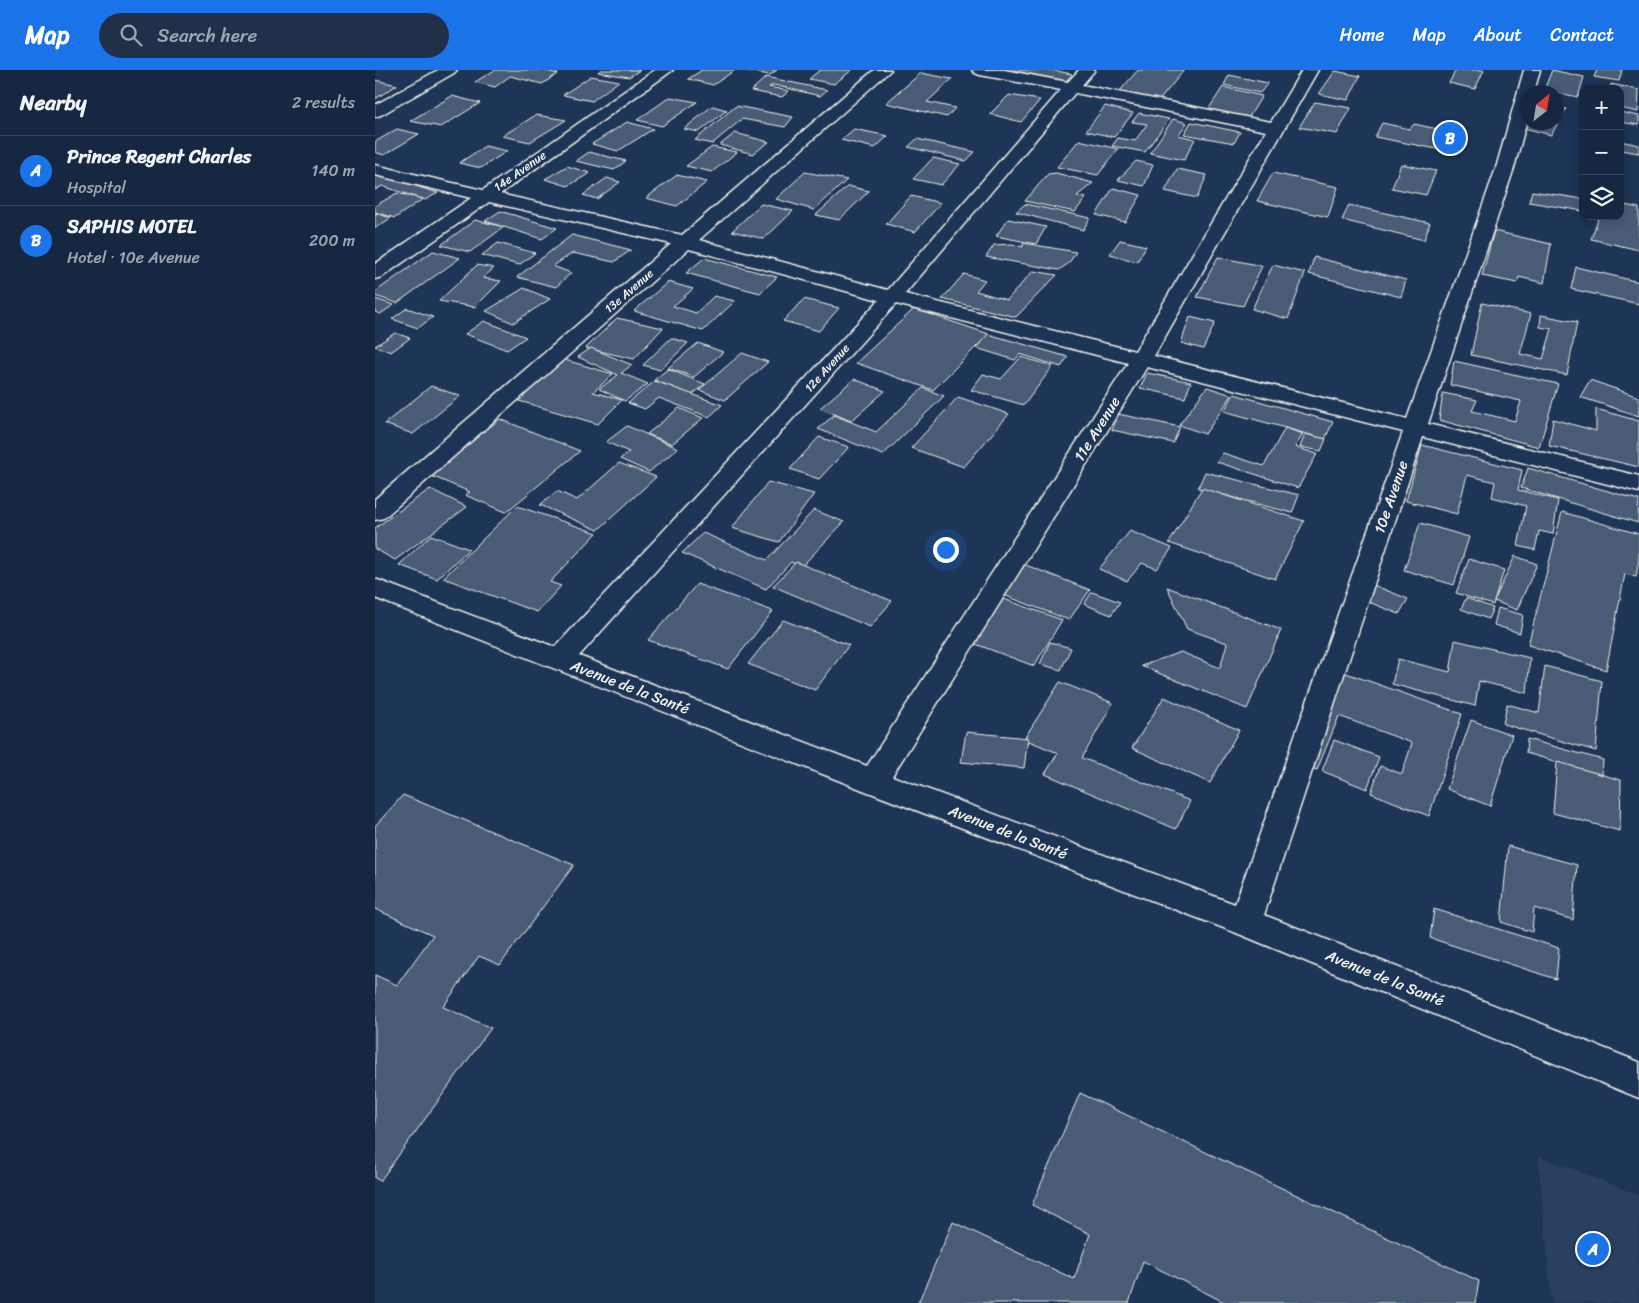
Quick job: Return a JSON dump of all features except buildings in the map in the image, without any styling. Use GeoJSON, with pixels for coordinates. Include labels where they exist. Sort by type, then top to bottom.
{"type":"FeatureCollection","features":[{"type":"Feature","properties":{"kind":"street"},"geometry":{"type":"LineString","coordinates":[[375,112],[449,70]]}},
{"type":"Feature","properties":{"kind":"street","name":"14e Avenue"},"geometry":{"type":"LineString","coordinates":[[375,273],[665,70]]}},
{"type":"Feature","properties":{"kind":"street","name":"13e Avenue"},"geometry":{"type":"LineString","coordinates":[[375,512],[883,70]]}},
{"type":"Feature","properties":{"kind":"street"},"geometry":{"type":"LineString","coordinates":[[980,70],[1277,128]]}},
{"type":"Feature","properties":{"kind":"street","name":"12e Avenue"},"geometry":{"type":"LineString","coordinates":[[559,660],[892,297],[1087,70]]}},
{"type":"Feature","properties":{"kind":"street","name":"11e Avenue"},"geometry":{"type":"LineString","coordinates":[[873,781],[1142,358],[1310,70]]}},
{"type":"Feature","properties":{"kind":"street","name":"10e Avenue"},"geometry":{"type":"LineString","coordinates":[[1245,922],[1505,168],[1532,70]]}},
{"type":"Feature","properties":{"kind":"street"},"geometry":{"type":"LineString","coordinates":[[375,170],[686,242],[892,297],[1142,358],[1639,484]]}},
{"type":"Feature","properties":{"kind":"street","name":"Avenue de la Santé"},"geometry":{"type":"LineString","coordinates":[[375,588],[873,781],[1245,922],[1639,1080]]}},
{"type":"Feature","properties":{"kind":"shaded area"},"geometry":{"type":"Polygon","coordinates":[[[1538,1156],[1639,1195],[1639,1303],[1552,1303],[1538,1156]]]}},
{"type":"Feature","properties":{"kind":"place","name":"SAPHIS MOTEL"},"geometry":{"type":"Point","coordinates":[1450,138]}},
{"type":"Feature","properties":{"kind":"place","name":"Prince Regent Charles"},"geometry":{"type":"Point","coordinates":[1593,1249]}}]}
